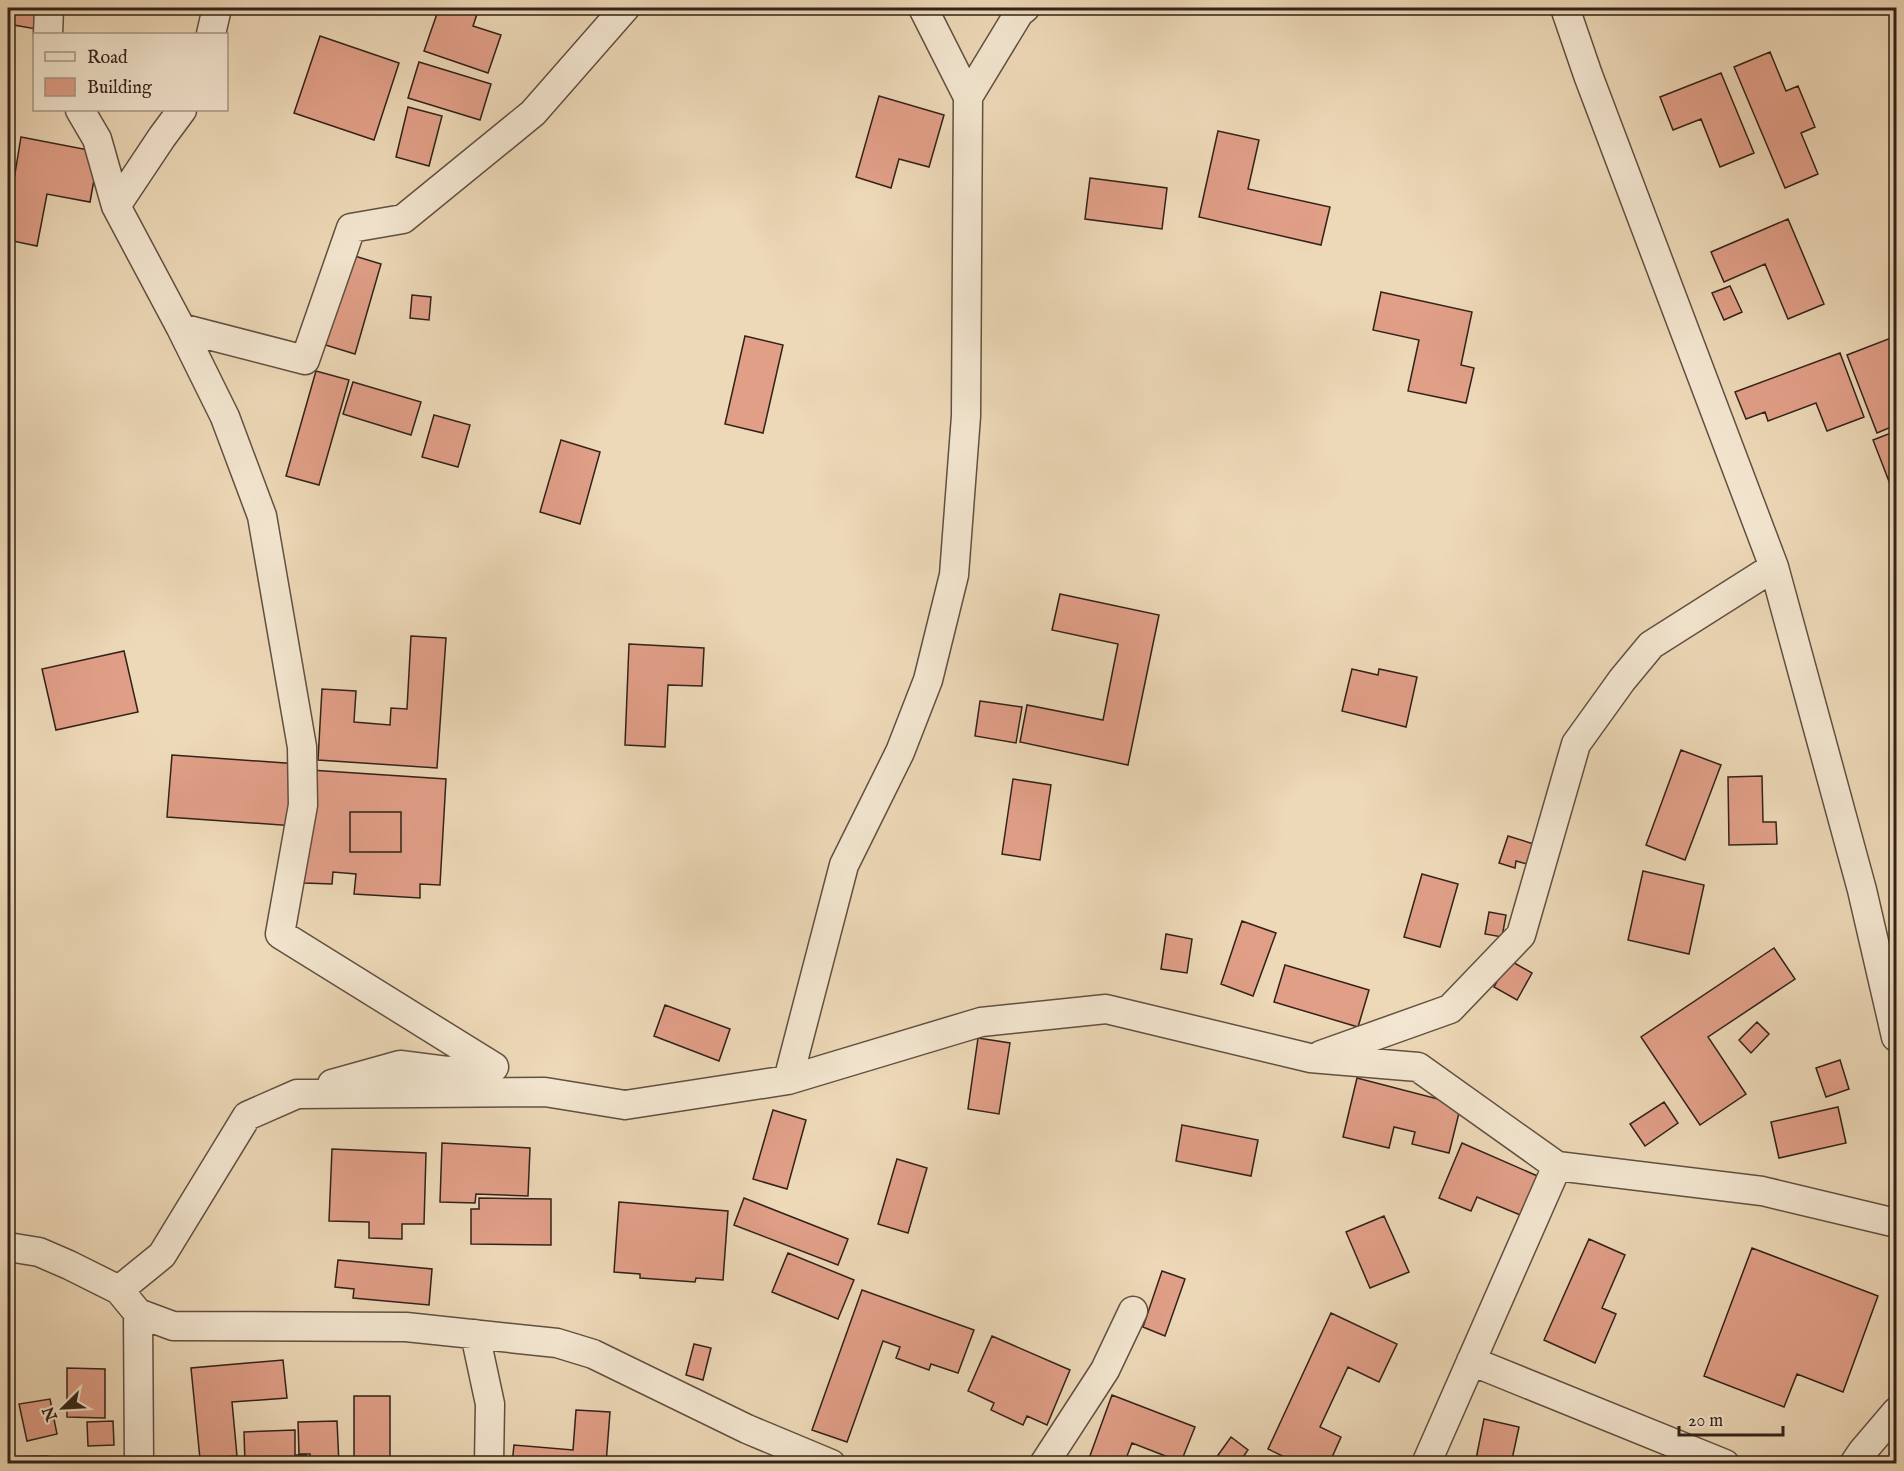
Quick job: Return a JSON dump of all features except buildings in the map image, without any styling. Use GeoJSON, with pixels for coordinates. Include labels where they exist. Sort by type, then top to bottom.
{"type":"FeatureCollection","features":[{"type":"Feature","properties":{"kind":"street"},"geometry":{"type":"LineString","coordinates":[[48,33],[49,8]]}},
{"type":"Feature","properties":{"kind":"street"},"geometry":{"type":"LineString","coordinates":[[211,33],[217,8]]}},
{"type":"Feature","properties":{"kind":"street"},"geometry":{"type":"LineString","coordinates":[[182,328],[305,360],[351,228],[403,219],[533,113],[625,8]]}},
{"type":"Feature","properties":{"kind":"street"},"geometry":{"type":"LineString","coordinates":[[788,1080],[844,864],[900,752],[928,680],[954,575],[966,416],[968,97],[923,8]]}},
{"type":"Feature","properties":{"kind":"street"},"geometry":{"type":"LineString","coordinates":[[968,97],[1019,13],[1025,8]]}},
{"type":"Feature","properties":{"kind":"street"},"geometry":{"type":"LineString","coordinates":[[1565,8],[1588,75],[1774,567],[1862,890],[1896,1037]]}},
{"type":"Feature","properties":{"kind":"street"},"geometry":{"type":"LineString","coordinates":[[81,111],[97,139],[116,206],[182,328],[225,417],[262,516],[302,747],[303,805],[280,934],[494,1067],[447,1071],[400,1065],[297,1094],[247,1116],[162,1255],[119,1290]]}},
{"type":"Feature","properties":{"kind":"street"},"geometry":{"type":"LineString","coordinates":[[116,206],[181,111]]}},
{"type":"Feature","properties":{"kind":"street"},"geometry":{"type":"LineString","coordinates":[[1310,1059],[1450,1009],[1502,956],[1521,935],[1576,744],[1622,680],[1651,645],[1774,567]]}},
{"type":"Feature","properties":{"kind":"street"},"geometry":{"type":"LineString","coordinates":[[297,1094],[545,1092],[625,1105],[788,1080],[981,1022],[1106,1009],[1310,1059],[1418,1067],[1557,1166],[1762,1191],[1896,1222]]}},
{"type":"Feature","properties":{"kind":"street"},"geometry":{"type":"LineString","coordinates":[[1426,1464],[1557,1166]]}},
{"type":"Feature","properties":{"kind":"street"},"geometry":{"type":"LineString","coordinates":[[8,1247],[39,1252],[69,1265],[119,1290],[138,1313],[173,1326],[406,1327],[557,1342],[592,1354],[747,1429],[831,1464]]}},
{"type":"Feature","properties":{"kind":"street"},"geometry":{"type":"LineString","coordinates":[[1044,1464],[1105,1370],[1133,1311]]}},
{"type":"Feature","properties":{"kind":"street"},"geometry":{"type":"LineString","coordinates":[[138,1313],[139,1464]]}},
{"type":"Feature","properties":{"kind":"street"},"geometry":{"type":"LineString","coordinates":[[475,1334],[490,1404],[489,1464]]}},
{"type":"Feature","properties":{"kind":"street"},"geometry":{"type":"LineString","coordinates":[[1471,1361],[1725,1464]]}},
{"type":"Feature","properties":{"kind":"street"},"geometry":{"type":"LineString","coordinates":[[1854,1464],[1896,1412]]}}]}
